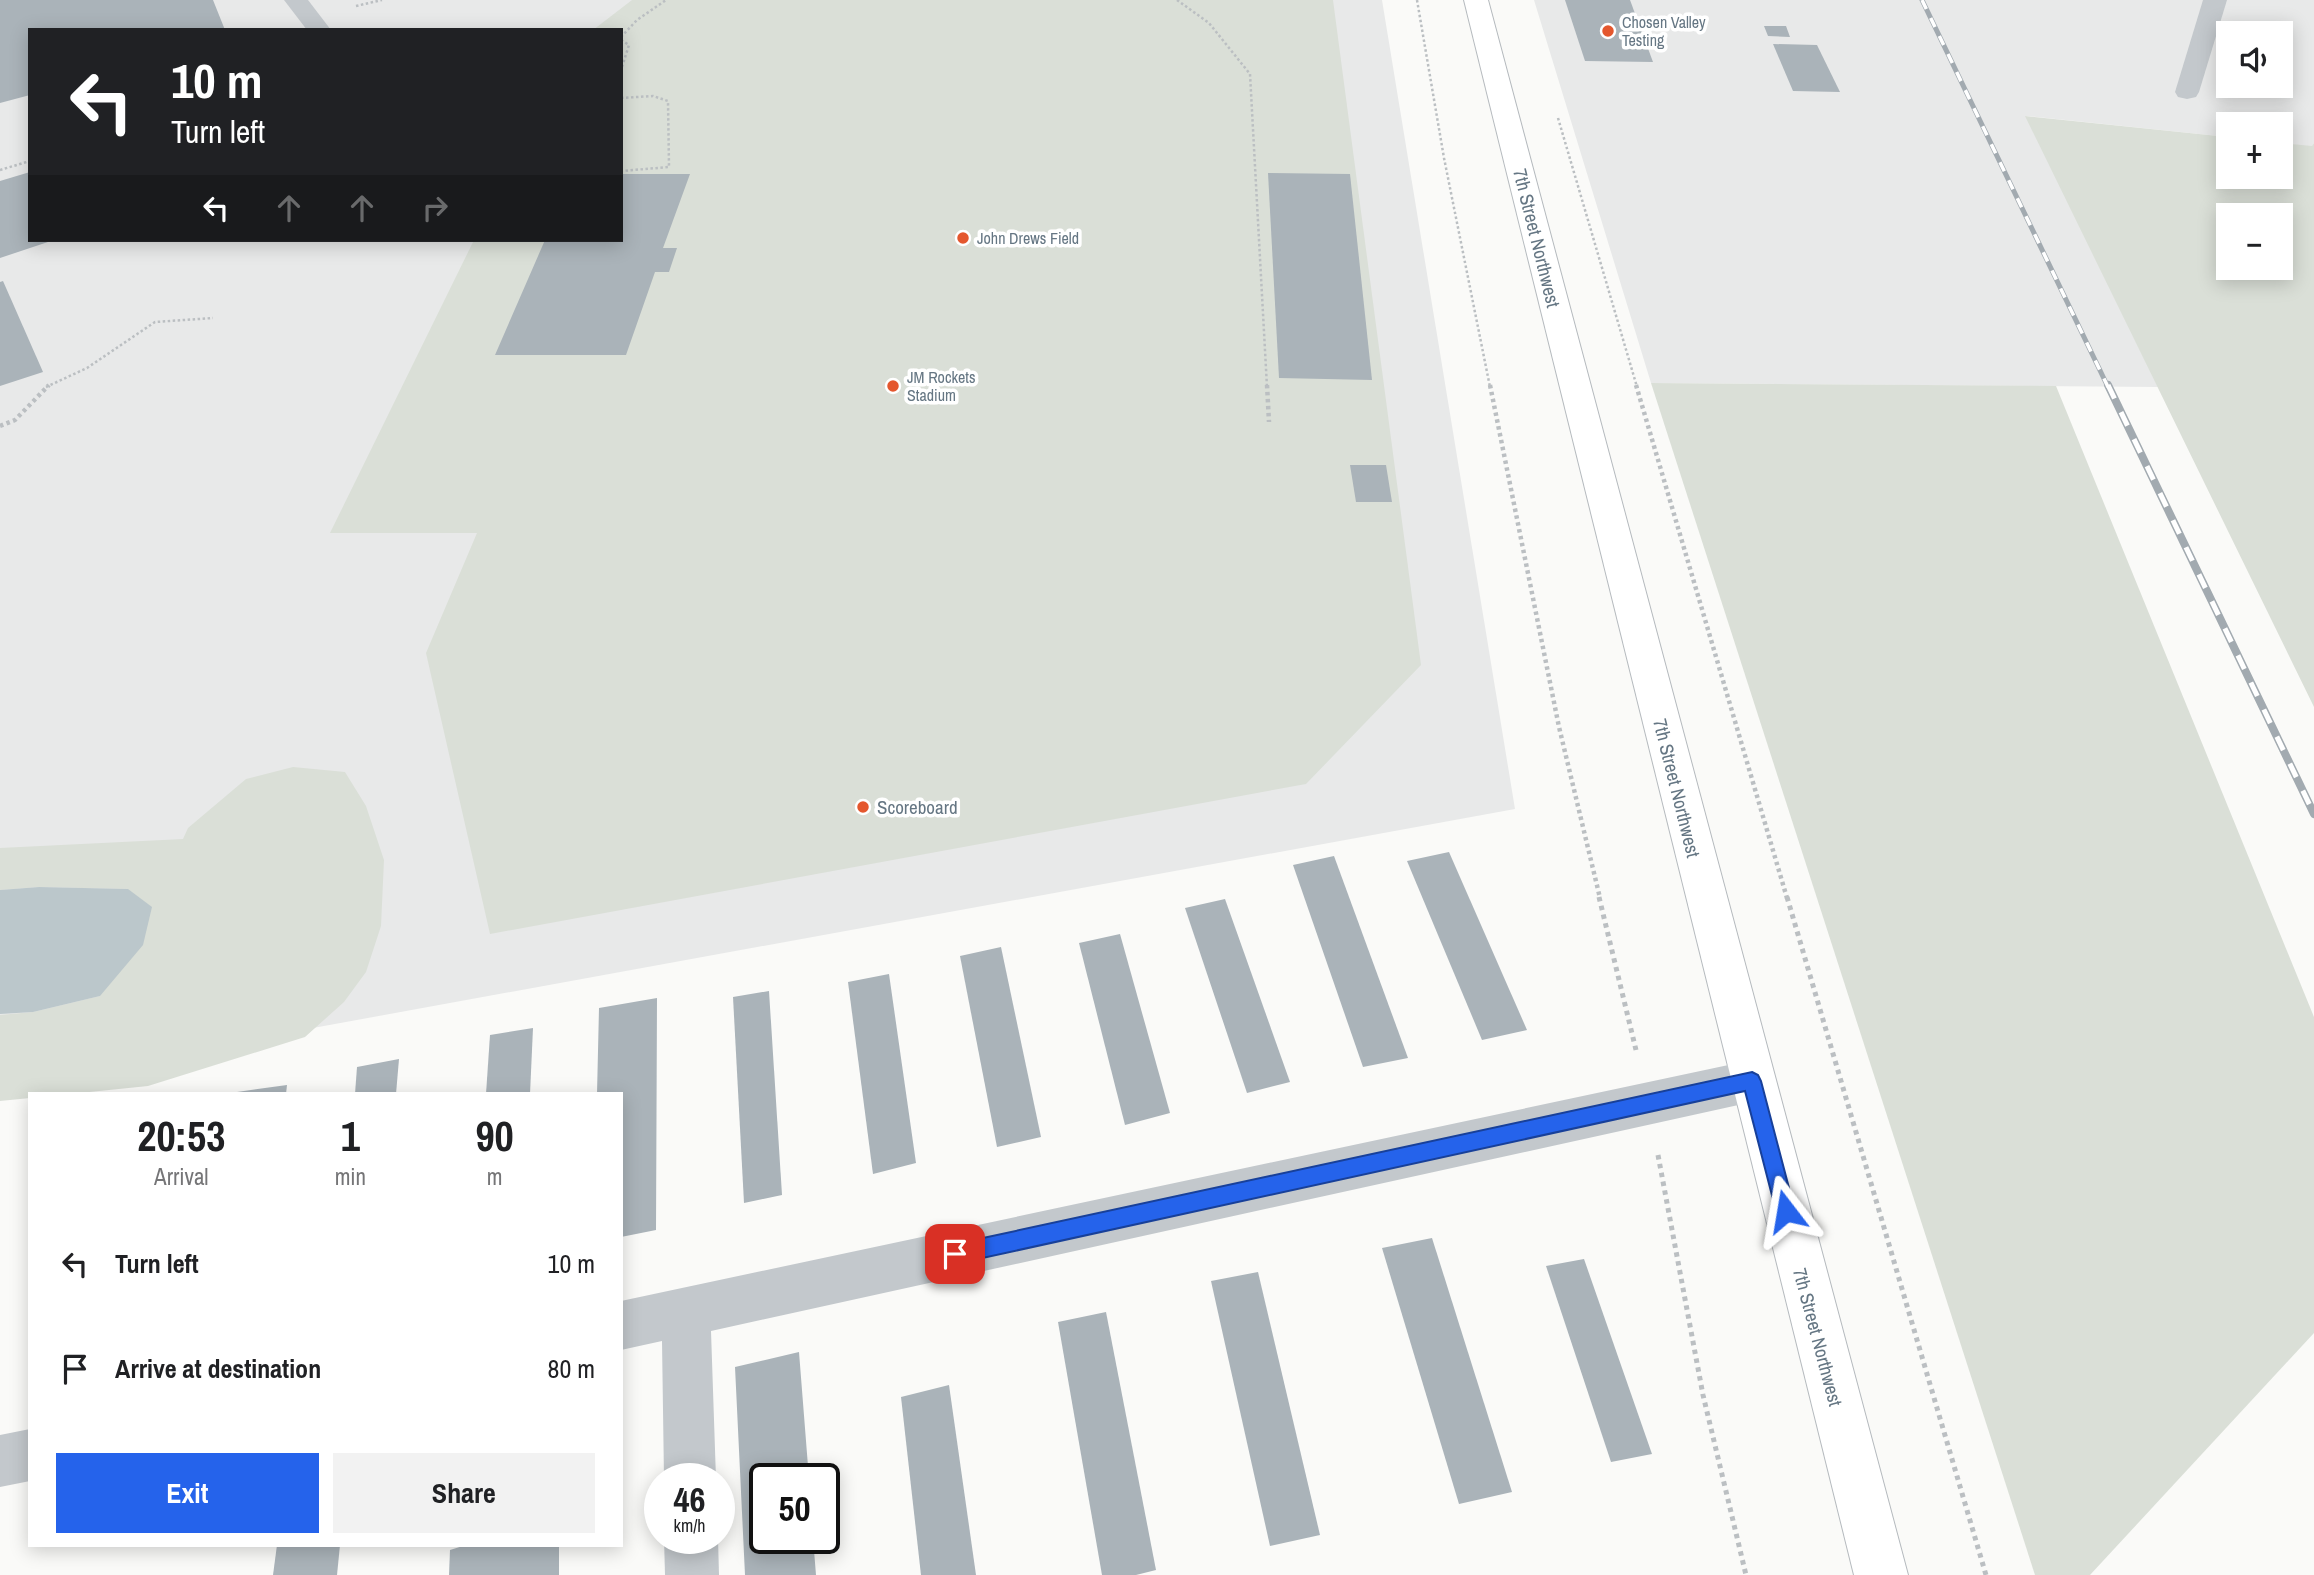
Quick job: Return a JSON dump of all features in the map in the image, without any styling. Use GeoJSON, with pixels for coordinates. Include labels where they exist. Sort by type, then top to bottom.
{"type":"FeatureCollection","features":[{"type":"Feature","properties":{"kind":"main road","name":"7th Street Northwest"},"geometry":{"type":"LineString","coordinates":[[1476,0],[1881,1575]]}},
{"type":"Feature","properties":{"kind":"lane"},"geometry":{"type":"LineString","coordinates":[[296,0],[318,28]]}},
{"type":"Feature","properties":{"kind":"lane"},"geometry":{"type":"LineString","coordinates":[[2188,92],[2215,0]]}},
{"type":"Feature","properties":{"kind":"lane"},"geometry":{"type":"LineString","coordinates":[[623,1326],[1752,1081]]}},
{"type":"Feature","properties":{"kind":"lane"},"geometry":{"type":"LineString","coordinates":[[686,1312],[690,1463]]}},
{"type":"Feature","properties":{"kind":"lane"},"geometry":{"type":"LineString","coordinates":[[0,1461],[28,1455]]}},
{"type":"Feature","properties":{"kind":"lane"},"geometry":{"type":"LineString","coordinates":[[691,1554],[691,1575]]}},
{"type":"Feature","properties":{"kind":"path"},"geometry":{"type":"LineString","coordinates":[[355,7],[382,0]]}},
{"type":"Feature","properties":{"kind":"path"},"geometry":{"type":"LineString","coordinates":[[623,36],[637,20],[666,0]]}},
{"type":"Feature","properties":{"kind":"path"},"geometry":{"type":"LineString","coordinates":[[1177,0],[1195,9],[1217,31],[1250,74],[1269,422]]}},
{"type":"Feature","properties":{"kind":"path"},"geometry":{"type":"LineString","coordinates":[[1417,0],[1444,158],[1559,727],[1649,1103],[1703,1395],[1746,1575]]}},
{"type":"Feature","properties":{"kind":"path"},"geometry":{"type":"LineString","coordinates":[[623,40],[629,45],[623,63]]}},
{"type":"Feature","properties":{"kind":"path"},"geometry":{"type":"LineString","coordinates":[[623,98],[653,96],[668,101],[669,167],[623,170]]}},
{"type":"Feature","properties":{"kind":"path"},"geometry":{"type":"LineString","coordinates":[[1555,107],[1986,1575]]}},
{"type":"Feature","properties":{"kind":"path"},"geometry":{"type":"LineString","coordinates":[[0,170],[28,162]]}},
{"type":"Feature","properties":{"kind":"path"},"geometry":{"type":"LineString","coordinates":[[0,426],[15,420],[47,386],[87,368],[155,323],[213,318]]}},
{"type":"Feature","properties":{"kind":"shaded area","name":"JM Rockets Stadium"},"geometry":{"type":"Polygon","coordinates":[[[0,0],[1382,0],[1515,809],[0,1085],[0,0]]]}},
{"type":"Feature","properties":{"kind":"shaded area","name":"JM Rockets Stadium"},"geometry":{"type":"Polygon","coordinates":[[[632,0],[1333,0],[1421,665],[1306,784],[490,934],[426,653],[477,533],[330,533],[473,242],[623,242],[623,28],[596,28],[632,0]]]}},
{"type":"Feature","properties":{"kind":"shaded area"},"geometry":{"type":"Polygon","coordinates":[[[1534,0],[2314,0],[2312,147],[2293,145],[2293,112],[2216,112],[2216,136],[2026,116],[2158,387],[1651,383],[1534,0]]]}},
{"type":"Feature","properties":{"kind":"shaded area"},"geometry":{"type":"Polygon","coordinates":[[[2025,116],[2216,136],[2216,189],[2293,189],[2293,144],[2312,146],[2314,143],[2314,707],[2025,116]]]}},
{"type":"Feature","properties":{"kind":"shaded area"},"geometry":{"type":"Polygon","coordinates":[[[1651,383],[2056,386],[2314,1017],[2314,1333],[2090,1575],[2035,1575],[1651,383]]]}},
{"type":"Feature","properties":{"kind":"shaded area"},"geometry":{"type":"Polygon","coordinates":[[[293,767],[345,772],[366,806],[384,860],[381,926],[366,972],[344,1002],[305,1037],[148,1086],[90,1092],[28,1092],[28,1098],[0,1101],[0,1015],[33,1012],[100,996],[128,889],[39,887],[0,890],[0,848],[183,839],[188,828],[246,779],[293,767]]]}},
{"type":"Feature","properties":{"kind":"shaded area"},"geometry":{"type":"Polygon","coordinates":[[[39,887],[128,889],[152,907],[143,945],[100,996],[33,1012],[0,1014],[0,890],[39,887]]]}},
{"type":"Feature","properties":{"kind":"building"},"geometry":{"type":"Polygon","coordinates":[[[0,0],[213,0],[224,28],[28,28],[28,96],[0,103],[0,0]]]}},
{"type":"Feature","properties":{"kind":"building","name":"Chosen Valley Testing"},"geometry":{"type":"Polygon","coordinates":[[[1565,0],[1630,0],[1653,62],[1585,61],[1565,0]]]}},
{"type":"Feature","properties":{"kind":"building"},"geometry":{"type":"Polygon","coordinates":[[[1764,26],[1786,26],[1790,37],[1768,36],[1764,26]]]}},
{"type":"Feature","properties":{"kind":"building"},"geometry":{"type":"Polygon","coordinates":[[[1773,44],[1817,45],[1840,92],[1793,91],[1773,44]]]}},
{"type":"Feature","properties":{"kind":"building"},"geometry":{"type":"Polygon","coordinates":[[[28,173],[28,242],[48,242],[0,258],[0,181],[28,173]]]}},
{"type":"Feature","properties":{"kind":"building"},"geometry":{"type":"Polygon","coordinates":[[[1268,173],[1350,174],[1372,380],[1279,378],[1268,173]]]}},
{"type":"Feature","properties":{"kind":"building"},"geometry":{"type":"Polygon","coordinates":[[[623,174],[690,174],[663,248],[677,248],[669,272],[655,272],[626,355],[495,355],[544,242],[623,242],[623,174]]]}},
{"type":"Feature","properties":{"kind":"building"},"geometry":{"type":"Polygon","coordinates":[[[3,281],[43,372],[0,386],[0,282],[3,281]]]}},
{"type":"Feature","properties":{"kind":"building"},"geometry":{"type":"Polygon","coordinates":[[[1350,465],[1386,465],[1392,502],[1356,502],[1350,465]]]}},
{"type":"Feature","properties":{"kind":"building"},"geometry":{"type":"Polygon","coordinates":[[[1449,852],[1527,1030],[1482,1040],[1407,861],[1449,852]]]}},
{"type":"Feature","properties":{"kind":"building"},"geometry":{"type":"Polygon","coordinates":[[[1334,856],[1408,1058],[1363,1067],[1293,865],[1334,856]]]}},
{"type":"Feature","properties":{"kind":"building"},"geometry":{"type":"Polygon","coordinates":[[[1225,899],[1290,1082],[1247,1093],[1185,908],[1225,899]]]}},
{"type":"Feature","properties":{"kind":"building"},"geometry":{"type":"Polygon","coordinates":[[[1120,934],[1170,1113],[1125,1125],[1079,943],[1120,934]]]}},
{"type":"Feature","properties":{"kind":"building"},"geometry":{"type":"Polygon","coordinates":[[[1001,947],[1041,1137],[997,1147],[960,956],[1001,947]]]}},
{"type":"Feature","properties":{"kind":"building"},"geometry":{"type":"Polygon","coordinates":[[[889,974],[916,1163],[873,1174],[848,982],[889,974]]]}},
{"type":"Feature","properties":{"kind":"building"},"geometry":{"type":"Polygon","coordinates":[[[769,991],[782,1195],[744,1203],[733,997],[769,991]]]}},
{"type":"Feature","properties":{"kind":"building"},"geometry":{"type":"Polygon","coordinates":[[[657,998],[656,1230],[623,1237],[623,1092],[597,1092],[599,1008],[657,998]]]}},
{"type":"Feature","properties":{"kind":"building"},"geometry":{"type":"Polygon","coordinates":[[[533,1028],[530,1092],[486,1092],[490,1035],[533,1028]]]}},
{"type":"Feature","properties":{"kind":"building"},"geometry":{"type":"Polygon","coordinates":[[[399,1059],[396,1092],[355,1092],[357,1067],[399,1059]]]}},
{"type":"Feature","properties":{"kind":"building"},"geometry":{"type":"Polygon","coordinates":[[[287,1085],[286,1092],[237,1092],[287,1085]]]}},
{"type":"Feature","properties":{"kind":"building"},"geometry":{"type":"Polygon","coordinates":[[[1432,1238],[1512,1492],[1459,1504],[1382,1248],[1432,1238]]]}},
{"type":"Feature","properties":{"kind":"building"},"geometry":{"type":"Polygon","coordinates":[[[1584,1259],[1652,1454],[1611,1462],[1546,1266],[1584,1259]]]}},
{"type":"Feature","properties":{"kind":"building"},"geometry":{"type":"Polygon","coordinates":[[[1258,1272],[1320,1535],[1270,1546],[1211,1281],[1258,1272]]]}},
{"type":"Feature","properties":{"kind":"building"},"geometry":{"type":"Polygon","coordinates":[[[1106,1312],[1156,1570],[1136,1575],[1102,1575],[1058,1322],[1106,1312]]]}},
{"type":"Feature","properties":{"kind":"building"},"geometry":{"type":"Polygon","coordinates":[[[799,1352],[808,1463],[749,1463],[749,1554],[814,1554],[816,1575],[745,1575],[735,1367],[799,1352]]]}},
{"type":"Feature","properties":{"kind":"building"},"geometry":{"type":"Polygon","coordinates":[[[949,1385],[976,1575],[921,1575],[901,1397],[949,1385]]]}},
{"type":"Feature","properties":{"kind":"building"},"geometry":{"type":"Polygon","coordinates":[[[277,1547],[340,1547],[337,1575],[273,1575],[277,1547]]]}},
{"type":"Feature","properties":{"kind":"building"},"geometry":{"type":"Polygon","coordinates":[[[460,1547],[559,1547],[559,1575],[449,1575],[450,1550],[460,1547]]]}},
{"type":"Feature","properties":{"kind":"railway"},"geometry":{"type":"LineString","coordinates":[[1922,0],[2108,387]]}},
{"type":"Feature","properties":{"kind":"railway"},"geometry":{"type":"LineString","coordinates":[[2108,385],[2314,814]]}},
{"type":"Feature","properties":{"kind":"place","name":"Chosen Valley Testing"},"geometry":{"type":"Point","coordinates":[1608,31]}},
{"type":"Feature","properties":{"kind":"place","name":"John Drews Field"},"geometry":{"type":"Point","coordinates":[963,238]}},
{"type":"Feature","properties":{"kind":"place","name":"JM Rockets Stadium"},"geometry":{"type":"Point","coordinates":[893,386]}},
{"type":"Feature","properties":{"kind":"place","name":"Scoreboard"},"geometry":{"type":"Point","coordinates":[863,807]}},
{"type":"Feature","properties":{"kind":"route"},"geometry":{"type":"LineString","coordinates":[[955,1254],[1752,1081],[1786,1211]]}}]}
